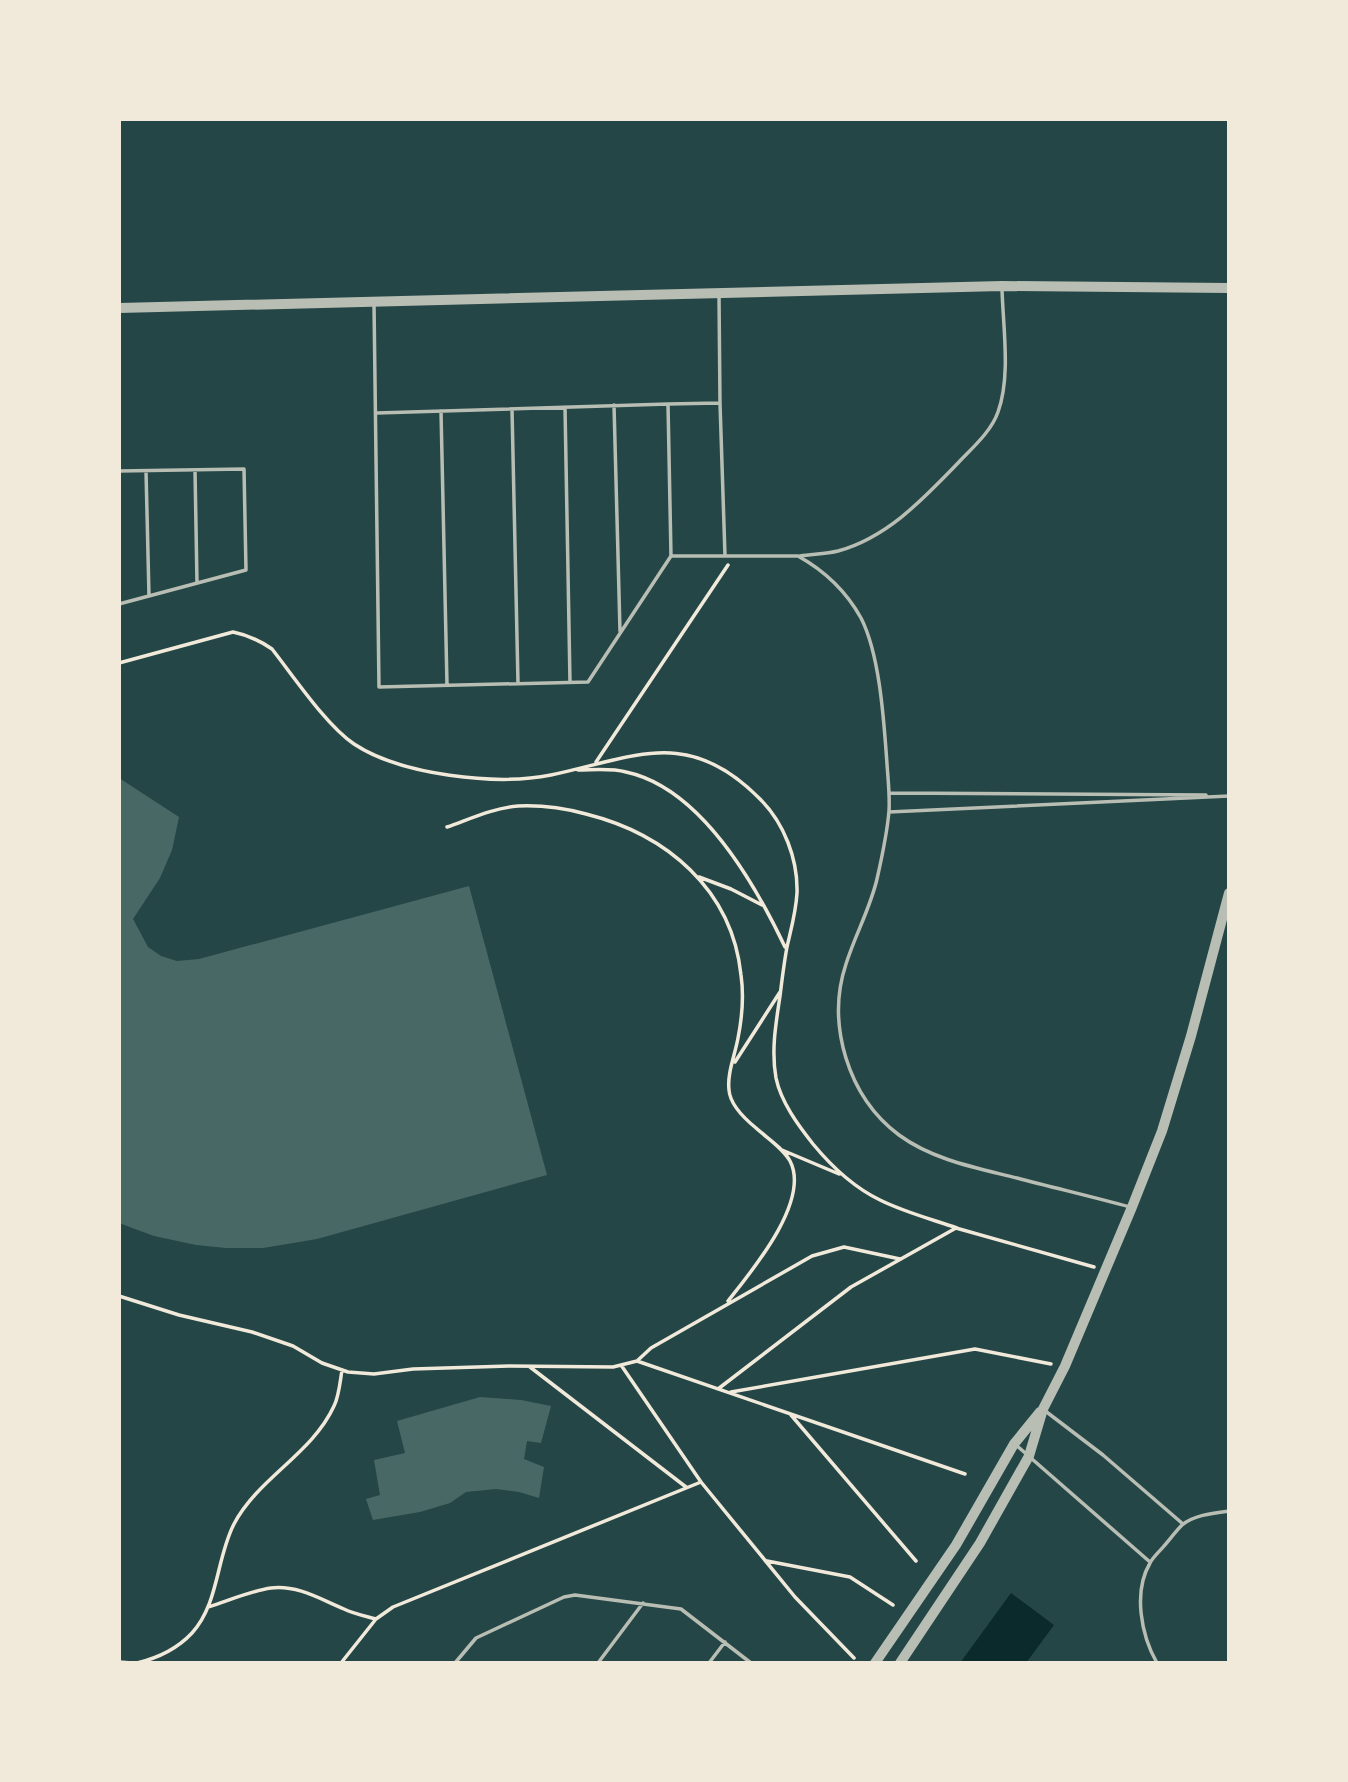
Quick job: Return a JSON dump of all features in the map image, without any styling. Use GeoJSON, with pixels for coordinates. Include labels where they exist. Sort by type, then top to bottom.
{"type":"FeatureCollection","features":[{"type":"Feature","properties":{"kind":"street"},"geometry":{"type":"LineString","coordinates":[[119,308],[1002,286],[1229,288]]}},
{"type":"Feature","properties":{"kind":"street"},"geometry":{"type":"LineString","coordinates":[[900,1663],[980,1544],[1029,1456],[1043,1409],[1065,1366],[1162,1130],[1191,1036],[1229,893]]}},
{"type":"Feature","properties":{"kind":"street"},"geometry":{"type":"LineString","coordinates":[[874,1663],[956,1545],[1014,1444],[1043,1409]]}},
{"type":"Feature","properties":{"kind":"lane"},"geometry":{"type":"LineString","coordinates":[[671,556],[798,556],[837,551],[881,532],[925,496],[991,426],[997,415],[1004,369],[1002,286]]}},
{"type":"Feature","properties":{"kind":"lane"},"geometry":{"type":"LineString","coordinates":[[719,293],[725,556]]}},
{"type":"Feature","properties":{"kind":"lane"},"geometry":{"type":"LineString","coordinates":[[374,302],[379,687],[588,682],[671,556],[668,404]]}},
{"type":"Feature","properties":{"kind":"lane"},"geometry":{"type":"LineString","coordinates":[[376,413],[720,402]]}},
{"type":"Feature","properties":{"kind":"lane"},"geometry":{"type":"LineString","coordinates":[[614,405],[620,633]]}},
{"type":"Feature","properties":{"kind":"lane"},"geometry":{"type":"LineString","coordinates":[[565,407],[570,682]]}},
{"type":"Feature","properties":{"kind":"lane"},"geometry":{"type":"LineString","coordinates":[[512,408],[518,684]]}},
{"type":"Feature","properties":{"kind":"lane"},"geometry":{"type":"LineString","coordinates":[[441,411],[447,685]]}},
{"type":"Feature","properties":{"kind":"lane"},"geometry":{"type":"LineString","coordinates":[[119,471],[244,468],[246,570],[119,604]]}},
{"type":"Feature","properties":{"kind":"lane"},"geometry":{"type":"LineString","coordinates":[[195,470],[197,584]]}},
{"type":"Feature","properties":{"kind":"lane"},"geometry":{"type":"LineString","coordinates":[[146,471],[149,596]]}},
{"type":"Feature","properties":{"kind":"lane"},"geometry":{"type":"LineString","coordinates":[[798,556],[815,565],[844,593],[859,614],[867,632],[881,697],[889,812],[872,899],[845,966],[838,1015],[842,1046],[860,1091],[888,1126],[934,1155],[1132,1207]]}},
{"type":"Feature","properties":{"kind":"lane"},"geometry":{"type":"LineString","coordinates":[[889,793],[1229,795]]}},
{"type":"Feature","properties":{"kind":"lane"},"geometry":{"type":"LineString","coordinates":[[889,812],[1229,795]]}},
{"type":"Feature","properties":{"kind":"lane"},"geometry":{"type":"LineString","coordinates":[[1043,1409],[1103,1455],[1184,1524]]}},
{"type":"Feature","properties":{"kind":"lane"},"geometry":{"type":"LineString","coordinates":[[1014,1444],[1150,1563]]}},
{"type":"Feature","properties":{"kind":"lane"},"geometry":{"type":"LineString","coordinates":[[1157,1663],[1144,1633],[1142,1612],[1141,1588],[1150,1563],[1184,1524],[1211,1513],[1229,1511]]}},
{"type":"Feature","properties":{"kind":"lane"},"geometry":{"type":"LineString","coordinates":[[455,1663],[476,1638],[564,1597],[575,1595],[681,1609],[751,1663]]}},
{"type":"Feature","properties":{"kind":"lane"},"geometry":{"type":"LineString","coordinates":[[598,1663],[643,1604]]}},
{"type":"Feature","properties":{"kind":"lane"},"geometry":{"type":"LineString","coordinates":[[709,1663],[725,1642]]}},
{"type":"Feature","properties":{"kind":"path"},"geometry":{"type":"LineString","coordinates":[[595,764],[734,556]]}},
{"type":"Feature","properties":{"kind":"path"},"geometry":{"type":"LineString","coordinates":[[119,663],[233,632],[247,635],[272,649],[329,721],[352,743],[390,762],[470,777],[523,779],[668,751],[702,759],[734,776],[770,810],[788,841],[794,866],[797,892],[795,911],[786,949],[773,1058],[776,1080],[782,1096],[806,1134],[843,1176],[878,1200],[957,1228],[1105,1270]]}},
{"type":"Feature","properties":{"kind":"path"},"geometry":{"type":"LineString","coordinates":[[568,771],[625,771],[667,789],[684,802],[708,824],[724,844],[764,906],[786,949]]}},
{"type":"Feature","properties":{"kind":"path"},"geometry":{"type":"LineString","coordinates":[[447,827],[516,806],[580,812],[611,821],[642,835],[677,857],[697,876],[717,903],[733,935],[741,972],[739,1037],[729,1093],[751,1125],[790,1161],[794,1182],[788,1211],[775,1238],[726,1305]]}},
{"type":"Feature","properties":{"kind":"path"},"geometry":{"type":"LineString","coordinates":[[697,876],[764,906]]}},
{"type":"Feature","properties":{"kind":"path"},"geometry":{"type":"LineString","coordinates":[[732,1067],[780,990]]}},
{"type":"Feature","properties":{"kind":"path"},"geometry":{"type":"LineString","coordinates":[[780,1150],[843,1176]]}},
{"type":"Feature","properties":{"kind":"path"},"geometry":{"type":"LineString","coordinates":[[718,1389],[851,1287],[957,1228]]}},
{"type":"Feature","properties":{"kind":"path"},"geometry":{"type":"LineString","coordinates":[[119,1296],[179,1315],[252,1332],[293,1346],[321,1363],[342,1370],[374,1374],[528,1366],[613,1367],[637,1361],[651,1348],[812,1256],[844,1247],[900,1259]]}},
{"type":"Feature","properties":{"kind":"path"},"geometry":{"type":"LineString","coordinates":[[729,1393],[975,1349],[1065,1366]]}},
{"type":"Feature","properties":{"kind":"path"},"geometry":{"type":"LineString","coordinates":[[637,1361],[965,1474]]}},
{"type":"Feature","properties":{"kind":"path"},"geometry":{"type":"LineString","coordinates":[[621,1365],[701,1482],[794,1597],[854,1658]]}},
{"type":"Feature","properties":{"kind":"path"},"geometry":{"type":"LineString","coordinates":[[528,1366],[686,1487]]}},
{"type":"Feature","properties":{"kind":"path"},"geometry":{"type":"LineString","coordinates":[[119,1662],[152,1660],[171,1650],[191,1634],[208,1607],[223,1550],[233,1525],[243,1508],[325,1422],[335,1404],[342,1370]]}},
{"type":"Feature","properties":{"kind":"path"},"geometry":{"type":"LineString","coordinates":[[790,1413],[916,1561]]}},
{"type":"Feature","properties":{"kind":"path"},"geometry":{"type":"LineString","coordinates":[[341,1663],[376,1619],[393,1607],[701,1482]]}},
{"type":"Feature","properties":{"kind":"path"},"geometry":{"type":"LineString","coordinates":[[765,1561],[850,1577],[893,1605]]}},
{"type":"Feature","properties":{"kind":"path"},"geometry":{"type":"LineString","coordinates":[[208,1607],[260,1590],[286,1588],[376,1619]]}},
{"type":"Feature","properties":{"kind":"shaded area"},"geometry":{"type":"Polygon","coordinates":[[[119,119],[1229,119],[1229,1663],[119,1663],[119,119]]]}},
{"type":"Feature","properties":{"kind":"shaded area"},"geometry":{"type":"Polygon","coordinates":[[[1011,1593],[1054,1625],[1026,1663],[960,1663],[1011,1593]]]}},
{"type":"Feature","properties":{"kind":"building"},"geometry":{"type":"Polygon","coordinates":[[[119,778],[179,817],[172,850],[160,878],[133,919],[148,947],[161,956],[177,961],[199,959],[469,886],[547,1175],[317,1239],[263,1248],[196,1245],[154,1236],[119,1223],[119,778]]]}},
{"type":"Feature","properties":{"kind":"building"},"geometry":{"type":"Polygon","coordinates":[[[480,1397],[521,1400],[551,1406],[541,1443],[527,1441],[524,1459],[544,1467],[539,1498],[496,1489],[466,1492],[450,1503],[420,1512],[373,1520],[366,1499],[380,1495],[374,1460],[405,1453],[397,1421],[480,1397]]]}}]}
